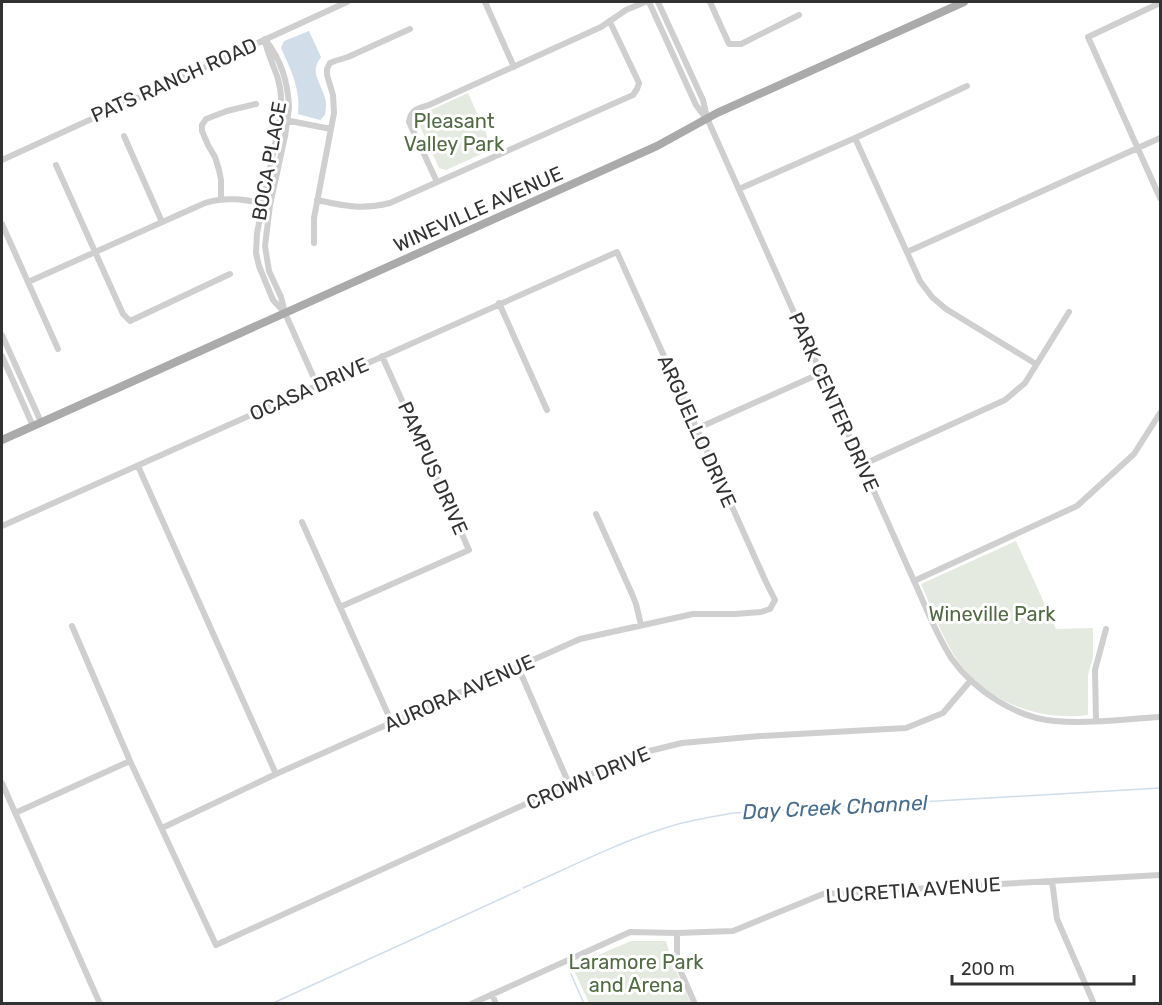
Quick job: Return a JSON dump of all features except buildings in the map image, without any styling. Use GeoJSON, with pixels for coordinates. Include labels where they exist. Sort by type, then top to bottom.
{"type":"FeatureCollection","features":[{"type":"Feature","properties":{"kind":"main road","name":"WINEVILLE AVENUE"},"geometry":{"type":"LineString","coordinates":[[2,440],[657,146],[707,118],[964,2]]}},
{"type":"Feature","properties":{"kind":"street","name":"PATS RANCH ROAD"},"geometry":{"type":"LineString","coordinates":[[2,160],[347,2]]}},
{"type":"Feature","properties":{"kind":"street"},"geometry":{"type":"LineString","coordinates":[[485,2],[514,67]]}},
{"type":"Feature","properties":{"kind":"street"},"geometry":{"type":"LineString","coordinates":[[437,182],[409,122],[414,110],[514,67],[610,22],[626,10],[645,2]]}},
{"type":"Feature","properties":{"kind":"street","name":"PARK CENTER DRIVE"},"geometry":{"type":"LineString","coordinates":[[650,2],[696,105],[707,118]]}},
{"type":"Feature","properties":{"kind":"street","name":"PARK CENTER DRIVE"},"geometry":{"type":"LineString","coordinates":[[658,2],[703,100],[707,118],[914,581],[939,636],[953,660],[971,680],[994,699],[1023,713],[1054,721],[1161,717]]}},
{"type":"Feature","properties":{"kind":"street"},"geometry":{"type":"LineString","coordinates":[[710,2],[729,44],[741,44],[799,15]]}},
{"type":"Feature","properties":{"kind":"street"},"geometry":{"type":"LineString","coordinates":[[1161,3],[1088,37],[1161,198]]}},
{"type":"Feature","properties":{"kind":"street"},"geometry":{"type":"LineString","coordinates":[[317,200],[360,208],[390,203],[633,95],[639,83],[610,22]]}},
{"type":"Feature","properties":{"kind":"street"},"geometry":{"type":"LineString","coordinates":[[314,243],[314,218],[334,113],[327,69],[330,63],[410,29]]}},
{"type":"Feature","properties":{"kind":"street","name":"BOCA PLACE"},"geometry":{"type":"LineString","coordinates":[[265,39],[274,51],[286,78],[289,100],[267,204],[266,259],[285,313],[317,385]]}},
{"type":"Feature","properties":{"kind":"street"},"geometry":{"type":"LineString","coordinates":[[739,189],[967,86]]}},
{"type":"Feature","properties":{"kind":"street"},"geometry":{"type":"LineString","coordinates":[[221,199],[219,170],[202,131],[202,125],[206,119],[256,104]]}},
{"type":"Feature","properties":{"kind":"street"},"geometry":{"type":"LineString","coordinates":[[284,120],[331,129]]}},
{"type":"Feature","properties":{"kind":"street"},"geometry":{"type":"LineString","coordinates":[[124,136],[162,222]]}},
{"type":"Feature","properties":{"kind":"street"},"geometry":{"type":"LineString","coordinates":[[855,138],[920,281],[932,297],[946,309],[1036,364]]}},
{"type":"Feature","properties":{"kind":"street"},"geometry":{"type":"LineString","coordinates":[[907,252],[1161,138]]}},
{"type":"Feature","properties":{"kind":"street"},"geometry":{"type":"LineString","coordinates":[[56,165],[123,314],[130,321],[230,274]]}},
{"type":"Feature","properties":{"kind":"street"},"geometry":{"type":"LineString","coordinates":[[28,282],[205,203],[221,199],[267,204]]}},
{"type":"Feature","properties":{"kind":"street"},"geometry":{"type":"LineString","coordinates":[[2,224],[58,349]]}},
{"type":"Feature","properties":{"kind":"street","name":"OCASA DRIVE"},"geometry":{"type":"LineString","coordinates":[[2,526],[617,252]]}},
{"type":"Feature","properties":{"kind":"street","name":"ARGUELLO DRIVE"},"geometry":{"type":"LineString","coordinates":[[617,252],[775,600],[770,609]]}},
{"type":"Feature","properties":{"kind":"street"},"geometry":{"type":"LineString","coordinates":[[499,303],[547,410]]}},
{"type":"Feature","properties":{"kind":"street"},"geometry":{"type":"LineString","coordinates":[[862,465],[1000,404],[1025,383],[1069,312]]}},
{"type":"Feature","properties":{"kind":"street"},"geometry":{"type":"LineString","coordinates":[[2,335],[37,424]]}},
{"type":"Feature","properties":{"kind":"street"},"geometry":{"type":"LineString","coordinates":[[2,356],[37,424]]}},
{"type":"Feature","properties":{"kind":"street","name":"PAMPUS DRIVE"},"geometry":{"type":"LineString","coordinates":[[340,607],[470,550],[382,356]]}},
{"type":"Feature","properties":{"kind":"street"},"geometry":{"type":"LineString","coordinates":[[696,429],[821,373]]}},
{"type":"Feature","properties":{"kind":"street"},"geometry":{"type":"LineString","coordinates":[[914,581],[1077,506],[1134,454],[1161,413]]}},
{"type":"Feature","properties":{"kind":"street"},"geometry":{"type":"LineString","coordinates":[[138,466],[276,774]]}},
{"type":"Feature","properties":{"kind":"street"},"geometry":{"type":"LineString","coordinates":[[596,514],[632,594],[641,625]]}},
{"type":"Feature","properties":{"kind":"street"},"geometry":{"type":"LineString","coordinates":[[302,522],[392,723]]}},
{"type":"Feature","properties":{"kind":"street","name":"AURORA AVENUE"},"geometry":{"type":"LineString","coordinates":[[162,828],[276,774],[580,639],[693,614],[735,614],[770,609]]}},
{"type":"Feature","properties":{"kind":"street"},"geometry":{"type":"LineString","coordinates":[[72,626],[130,761],[162,828]]}},
{"type":"Feature","properties":{"kind":"street"},"geometry":{"type":"LineString","coordinates":[[1096,721],[1095,670],[1106,629]]}},
{"type":"Feature","properties":{"kind":"street"},"geometry":{"type":"LineString","coordinates":[[518,667],[569,784]]}},
{"type":"Feature","properties":{"kind":"street","name":"CROWN DRIVE"},"geometry":{"type":"LineString","coordinates":[[162,828],[216,945],[633,755],[682,743],[906,728],[943,712],[971,680]]}},
{"type":"Feature","properties":{"kind":"street"},"geometry":{"type":"LineString","coordinates":[[15,813],[130,761]]}},
{"type":"Feature","properties":{"kind":"street"},"geometry":{"type":"LineString","coordinates":[[2,783],[100,1004]]}},
{"type":"Feature","properties":{"kind":"street","name":"LUCRETIA AVENUE"},"geometry":{"type":"LineString","coordinates":[[471,1004],[630,932],[733,931],[823,894],[1161,875]]}},
{"type":"Feature","properties":{"kind":"street"},"geometry":{"type":"LineString","coordinates":[[1052,881],[1057,919],[1094,1004]]}},
{"type":"Feature","properties":{"kind":"street"},"geometry":{"type":"LineString","coordinates":[[677,933],[677,963],[695,1004]]}},
{"type":"Feature","properties":{"kind":"street"},"geometry":{"type":"LineString","coordinates":[[492,994],[496,1004]]}},
{"type":"Feature","properties":{"kind":"green space","name":"Pleasant Valley Park"},"geometry":{"type":"Polygon","coordinates":[[[468,93],[493,149],[446,170],[439,168],[419,124],[419,118],[422,114],[468,93]]]}},
{"type":"Feature","properties":{"kind":"green space","name":"Wineville Park"},"geometry":{"type":"Polygon","coordinates":[[[1016,541],[1056,629],[1093,628],[1093,657],[1088,675],[1088,715],[1038,713],[1006,701],[978,683],[952,652],[921,584],[1016,541]]]}},
{"type":"Feature","properties":{"kind":"green space","name":"Laramore Park and Arena"},"geometry":{"type":"Polygon","coordinates":[[[631,941],[666,941],[673,965],[691,1003],[589,1003],[572,966],[631,941]]]}},
{"type":"Feature","properties":{"kind":"shaded area"},"geometry":{"type":"Polygon","coordinates":[[[309,31],[321,57],[316,71],[326,105],[325,115],[320,120],[298,114],[297,88],[281,48],[284,41],[309,31]]]}},
{"type":"Feature","properties":{"kind":"waterway","name":"Day Creek Channel"},"geometry":{"type":"LineString","coordinates":[[523,888],[647,834],[682,823],[734,813],[1160,788]]}},
{"type":"Feature","properties":{"kind":"waterway","name":"Day Creek Channel"},"geometry":{"type":"LineString","coordinates":[[271,1004],[520,890]]}},
{"type":"Feature","properties":{"kind":"waterway"},"geometry":{"type":"LineString","coordinates":[[571,974],[584,1004]]}}]}
